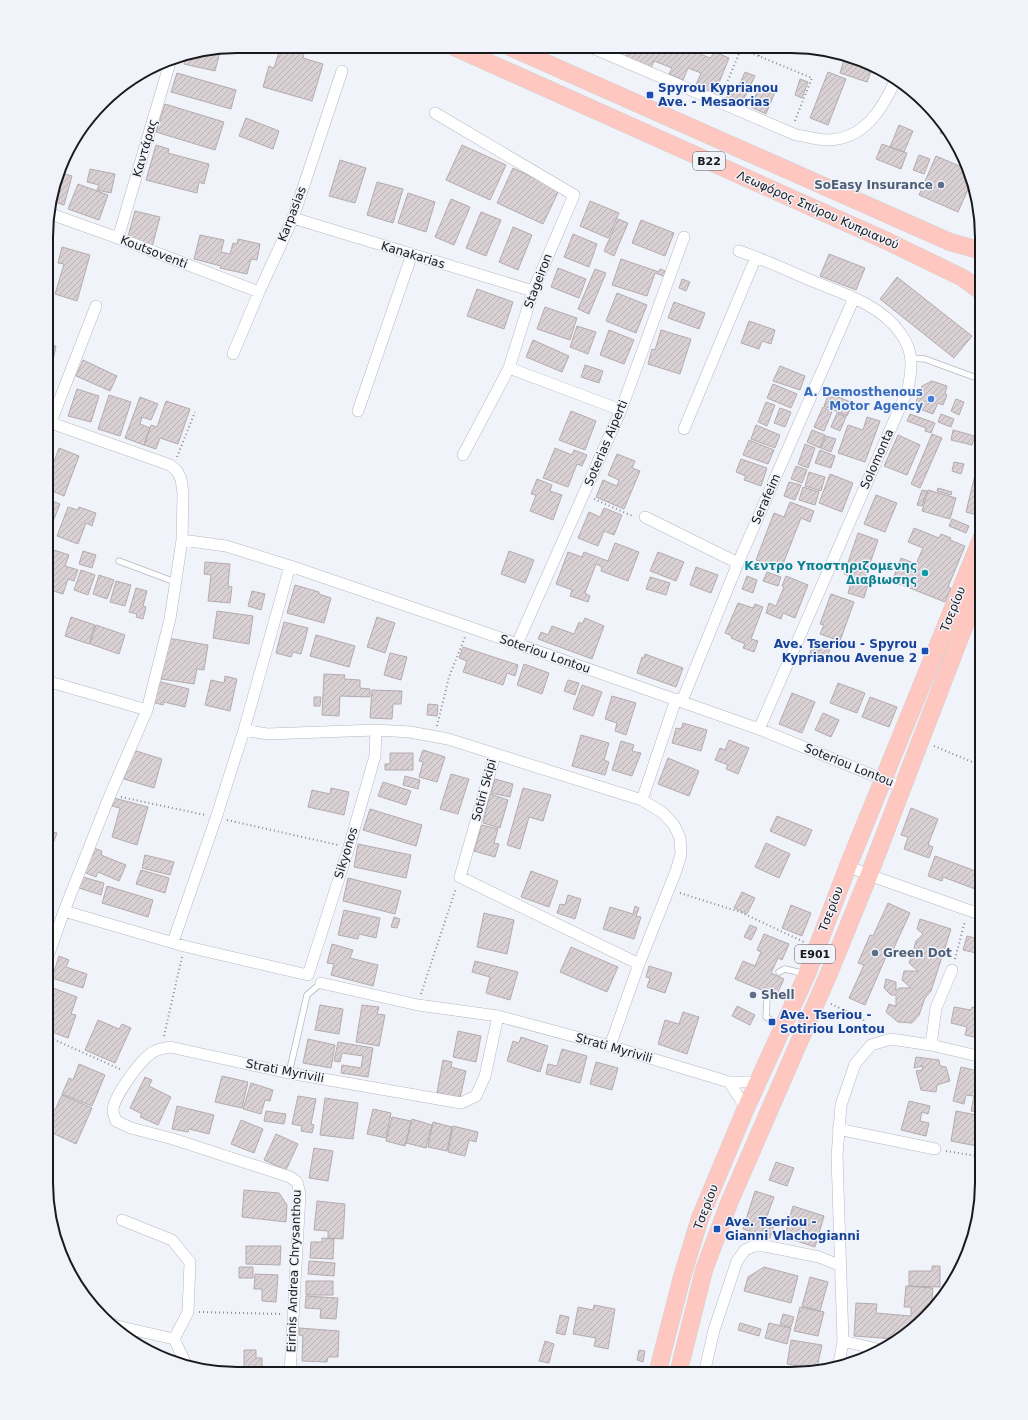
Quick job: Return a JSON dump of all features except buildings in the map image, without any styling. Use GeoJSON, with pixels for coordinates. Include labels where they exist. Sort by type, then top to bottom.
{"type":"FeatureCollection","features":[{"type":"Feature","properties":{"kind":"main road","name":"Λεωφόρος Σπύρου Κυπριανού"},"geometry":{"type":"LineString","coordinates":[[467,53],[888,241],[963,278],[975,287]]}},
{"type":"Feature","properties":{"kind":"main road","name":"Λεωφόρος Σπύρου Κυπριανού"},"geometry":{"type":"LineString","coordinates":[[524,53],[950,242],[975,249]]}},
{"type":"Feature","properties":{"kind":"main road","name":"Τσερίου"},"geometry":{"type":"LineString","coordinates":[[659,1367],[682,1277],[700,1218],[746,1108],[807,974],[848,866],[975,554]]}},
{"type":"Feature","properties":{"kind":"main road","name":"Τσερίου"},"geometry":{"type":"LineString","coordinates":[[680,1367],[704,1270],[729,1203],[819,998],[869,875],[975,598]]}},
{"type":"Feature","properties":{"kind":"street"},"geometry":{"type":"LineString","coordinates":[[604,53],[796,135],[826,140],[851,136],[870,122],[889,95],[894,84]]}},
{"type":"Feature","properties":{"kind":"street","name":"Καντάρας"},"geometry":{"type":"LineString","coordinates":[[118,238],[169,66]]}},
{"type":"Feature","properties":{"kind":"street","name":"Karpasias"},"geometry":{"type":"LineString","coordinates":[[233,354],[259,292],[293,218],[342,70]]}},
{"type":"Feature","properties":{"kind":"street","name":"Stageiron"},"geometry":{"type":"LineString","coordinates":[[435,114],[574,195],[533,291],[509,368],[463,455]]}},
{"type":"Feature","properties":{"kind":"street","name":"Koutsoventi"},"geometry":{"type":"LineString","coordinates":[[55,215],[259,292]]}},
{"type":"Feature","properties":{"kind":"street","name":"Kanakarias"},"geometry":{"type":"LineString","coordinates":[[293,218],[533,291]]}},
{"type":"Feature","properties":{"kind":"street","name":"Soterias Aiperti"},"geometry":{"type":"LineString","coordinates":[[517,644],[621,410],[684,237]]}},
{"type":"Feature","properties":{"kind":"street","name":"Solomonta"},"geometry":{"type":"LineString","coordinates":[[739,251],[854,298],[872,308],[890,320],[902,334],[908,345],[912,358],[908,389],[759,729]]}},
{"type":"Feature","properties":{"kind":"street"},"geometry":{"type":"LineString","coordinates":[[358,411],[412,254]]}},
{"type":"Feature","properties":{"kind":"street"},"geometry":{"type":"LineString","coordinates":[[684,430],[756,257]]}},
{"type":"Feature","properties":{"kind":"street","name":"Serafeim"},"geometry":{"type":"LineString","coordinates":[[642,800],[679,700],[854,298]]}},
{"type":"Feature","properties":{"kind":"street"},"geometry":{"type":"LineString","coordinates":[[53,417],[96,306]]}},
{"type":"Feature","properties":{"kind":"street"},"geometry":{"type":"LineString","coordinates":[[509,368],[621,410]]}},
{"type":"Feature","properties":{"kind":"street"},"geometry":{"type":"LineString","coordinates":[[53,428],[162,462],[173,467],[181,479],[183,493],[182,540],[170,619],[147,710],[110,795],[53,942]]}},
{"type":"Feature","properties":{"kind":"street"},"geometry":{"type":"LineString","coordinates":[[645,517],[738,564]]}},
{"type":"Feature","properties":{"kind":"street","name":"Soteriou Lontou"},"geometry":{"type":"LineString","coordinates":[[182,540],[226,546],[290,566],[469,627],[759,729],[902,787]]}},
{"type":"Feature","properties":{"kind":"street"},"geometry":{"type":"LineString","coordinates":[[173,942],[216,818],[244,730],[290,566]]}},
{"type":"Feature","properties":{"kind":"street"},"geometry":{"type":"LineString","coordinates":[[53,683],[147,710]]}},
{"type":"Feature","properties":{"kind":"street","name":"Sotiri Skipi"},"geometry":{"type":"LineString","coordinates":[[244,730],[267,734],[376,730],[410,732],[448,739],[495,755],[460,878]]}},
{"type":"Feature","properties":{"kind":"street","name":"Sikyonos"},"geometry":{"type":"LineString","coordinates":[[184,946],[308,976],[375,756],[376,730]]}},
{"type":"Feature","properties":{"kind":"street"},"geometry":{"type":"LineString","coordinates":[[495,755],[642,800],[663,813],[674,825],[680,838],[681,854],[669,890],[639,964],[610,1046]]}},
{"type":"Feature","properties":{"kind":"street"},"geometry":{"type":"LineString","coordinates":[[848,866],[869,875],[975,912]]}},
{"type":"Feature","properties":{"kind":"street"},"geometry":{"type":"LineString","coordinates":[[460,878],[639,964]]}},
{"type":"Feature","properties":{"kind":"street"},"geometry":{"type":"LineString","coordinates":[[64,911],[184,946]]}},
{"type":"Feature","properties":{"kind":"street"},"geometry":{"type":"LineString","coordinates":[[931,1045],[936,1008],[952,970]]}},
{"type":"Feature","properties":{"kind":"street","name":"Strati Myrivili"},"geometry":{"type":"LineString","coordinates":[[321,983],[418,1005],[498,1016],[610,1046],[729,1082],[758,1082]]}},
{"type":"Feature","properties":{"kind":"street","name":"Strati Myrivili"},"geometry":{"type":"LineString","coordinates":[[173,1139],[131,1128],[116,1121],[113,1111],[117,1098],[132,1074],[143,1061],[155,1051],[170,1047],[289,1073],[461,1103],[476,1096],[485,1076],[498,1016]]}},
{"type":"Feature","properties":{"kind":"street"},"geometry":{"type":"LineString","coordinates":[[839,1361],[843,1341],[837,1156],[838,1129],[841,1105],[855,1064],[871,1045],[891,1039],[931,1045],[975,1055]]}},
{"type":"Feature","properties":{"kind":"street"},"geometry":{"type":"LineString","coordinates":[[729,1082],[746,1108]]}},
{"type":"Feature","properties":{"kind":"street"},"geometry":{"type":"LineString","coordinates":[[838,1129],[936,1149]]}},
{"type":"Feature","properties":{"kind":"street","name":"Eirinis Andrea Chrysanthou"},"geometry":{"type":"LineString","coordinates":[[173,1139],[290,1177],[297,1182],[300,1194],[290,1367]]}},
{"type":"Feature","properties":{"kind":"street"},"geometry":{"type":"LineString","coordinates":[[122,1220],[172,1240],[190,1262],[188,1312],[174,1339]]}},
{"type":"Feature","properties":{"kind":"street"},"geometry":{"type":"LineString","coordinates":[[706,1367],[714,1330],[737,1261],[744,1250],[754,1246],[766,1246],[819,1257],[841,1266]]}},
{"type":"Feature","properties":{"kind":"street"},"geometry":{"type":"LineString","coordinates":[[123,1327],[174,1339]]}},
{"type":"Feature","properties":{"kind":"street"},"geometry":{"type":"LineString","coordinates":[[174,1339],[183,1359]]}},
{"type":"Feature","properties":{"kind":"street"},"geometry":{"type":"LineString","coordinates":[[843,1341],[872,1348]]}},
{"type":"Feature","properties":{"kind":"lane"},"geometry":{"type":"LineString","coordinates":[[912,358],[925,358],[975,377]]}},
{"type":"Feature","properties":{"kind":"lane"},"geometry":{"type":"LineString","coordinates":[[119,561],[175,582]]}},
{"type":"Feature","properties":{"kind":"lane"},"geometry":{"type":"LineString","coordinates":[[779,972],[785,970],[807,974]]}},
{"type":"Feature","properties":{"kind":"lane"},"geometry":{"type":"LineString","coordinates":[[289,1073],[307,994],[321,983]]}},
{"type":"Feature","properties":{"kind":"lane"},"geometry":{"type":"LineString","coordinates":[[767,999],[766,1017],[783,1027]]}},
{"type":"Feature","properties":{"kind":"path"},"geometry":{"type":"LineString","coordinates":[[719,102],[739,53]]}},
{"type":"Feature","properties":{"kind":"path"},"geometry":{"type":"LineString","coordinates":[[751,53],[812,78],[790,132]]}},
{"type":"Feature","properties":{"kind":"path"},"geometry":{"type":"LineString","coordinates":[[173,467],[195,412]]}},
{"type":"Feature","properties":{"kind":"path"},"geometry":{"type":"LineString","coordinates":[[583,495],[630,515],[645,517]]}},
{"type":"Feature","properties":{"kind":"path"},"geometry":{"type":"LineString","coordinates":[[434,737],[449,677],[469,627]]}},
{"type":"Feature","properties":{"kind":"path"},"geometry":{"type":"LineString","coordinates":[[920,740],[975,763]]}},
{"type":"Feature","properties":{"kind":"path"},"geometry":{"type":"LineString","coordinates":[[110,795],[348,847]]}},
{"type":"Feature","properties":{"kind":"path"},"geometry":{"type":"LineString","coordinates":[[418,1005],[460,878]]}},
{"type":"Feature","properties":{"kind":"path"},"geometry":{"type":"LineString","coordinates":[[669,890],[740,912],[817,947]]}},
{"type":"Feature","properties":{"kind":"path"},"geometry":{"type":"LineString","coordinates":[[952,970],[968,910]]}},
{"type":"Feature","properties":{"kind":"path"},"geometry":{"type":"LineString","coordinates":[[164,1049],[165,1032],[184,946]]}},
{"type":"Feature","properties":{"kind":"path"},"geometry":{"type":"LineString","coordinates":[[819,998],[863,1019],[871,1045]]}},
{"type":"Feature","properties":{"kind":"path"},"geometry":{"type":"LineString","coordinates":[[53,1039],[132,1074]]}},
{"type":"Feature","properties":{"kind":"path"},"geometry":{"type":"LineString","coordinates":[[936,1149],[975,1156]]}},
{"type":"Feature","properties":{"kind":"path"},"geometry":{"type":"LineString","coordinates":[[188,1312],[293,1314]]}},
{"type":"Feature","properties":{"kind":"place","name":"Spyrou Kyprianou Ave. - Mesaorias"},"geometry":{"type":"Point","coordinates":[650,95]}},
{"type":"Feature","properties":{"kind":"place","name":"SoEasy Insurance"},"geometry":{"type":"Point","coordinates":[941,185]}},
{"type":"Feature","properties":{"kind":"place","name":"A. Demosthenous Motor Agency"},"geometry":{"type":"Point","coordinates":[931,399]}},
{"type":"Feature","properties":{"kind":"place","name":"Κεντρο Υποστηριζομενης Διαβιωσης"},"geometry":{"type":"Point","coordinates":[925,573]}},
{"type":"Feature","properties":{"kind":"place","name":"Ave. Tseriou - Spyrou Kyprianou Avenue 2"},"geometry":{"type":"Point","coordinates":[925,651]}},
{"type":"Feature","properties":{"kind":"place","name":"Green Dot"},"geometry":{"type":"Point","coordinates":[875,953]}},
{"type":"Feature","properties":{"kind":"place","name":"Shell"},"geometry":{"type":"Point","coordinates":[753,995]}},
{"type":"Feature","properties":{"kind":"place","name":"Ave. Tseriou - Sotiriou Lontou"},"geometry":{"type":"Point","coordinates":[772,1022]}},
{"type":"Feature","properties":{"kind":"place","name":"Ave. Tseriou - Gianni Vlachogianni"},"geometry":{"type":"Point","coordinates":[717,1229]}}]}
